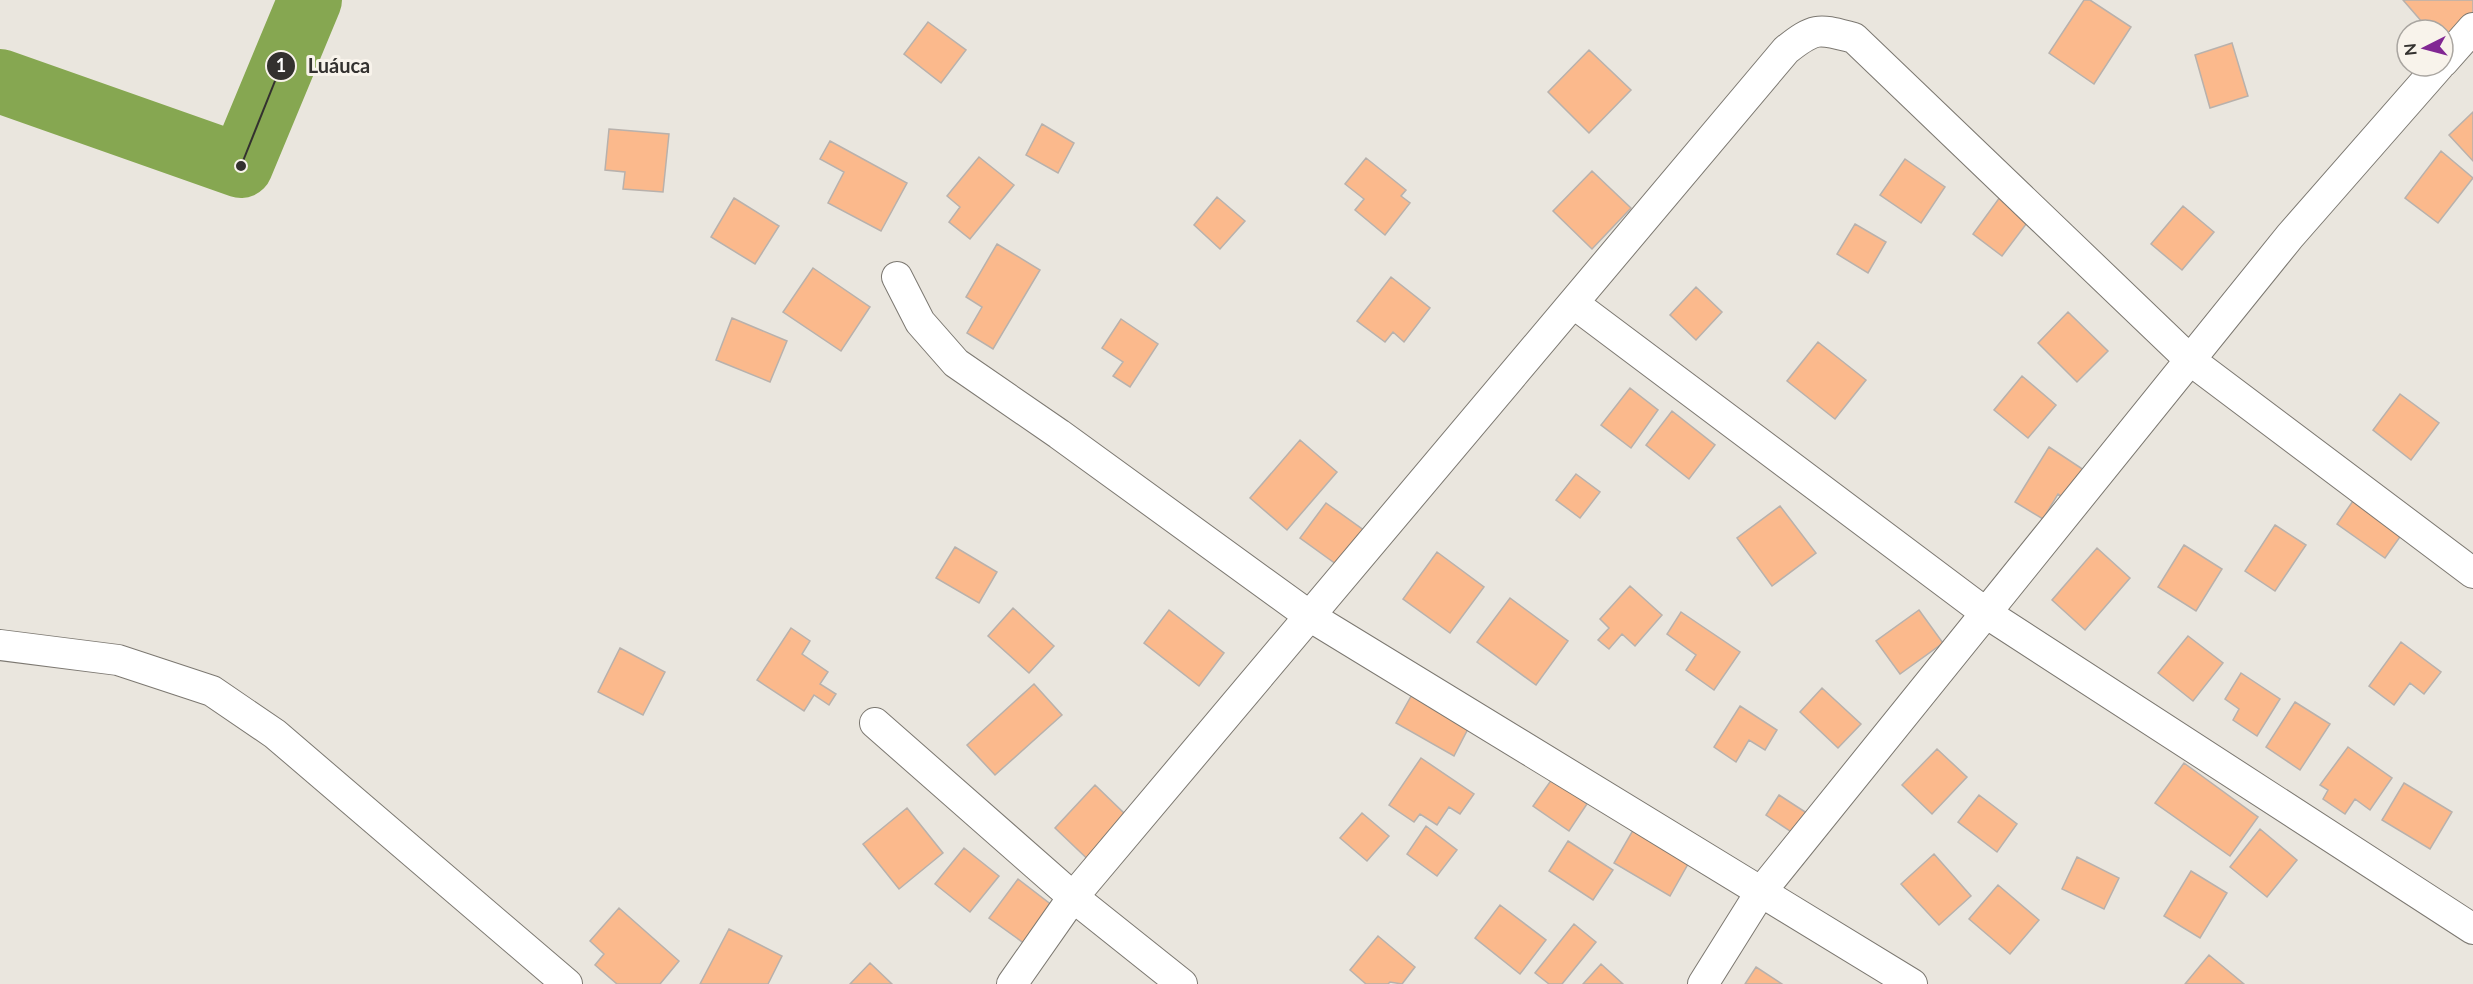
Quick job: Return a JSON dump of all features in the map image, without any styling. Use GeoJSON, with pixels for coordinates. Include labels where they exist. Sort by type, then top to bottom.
{"type":"FeatureCollection","features":[{"type":"Feature","properties":{"kind":"street"},"geometry":{"type":"LineString","coordinates":[[2455,48],[2473,28]]}},
{"type":"Feature","properties":{"kind":"street"},"geometry":{"type":"LineString","coordinates":[[1011,984],[1073,897],[1786,50],[1812,32],[1823,30],[1854,38],[2190,360],[2473,573]]}},
{"type":"Feature","properties":{"kind":"street"},"geometry":{"type":"LineString","coordinates":[[1703,984],[1760,893],[2290,236],[2428,78]]}},
{"type":"Feature","properties":{"kind":"street"},"geometry":{"type":"LineString","coordinates":[[897,277],[920,322],[956,363],[1059,434],[1311,617],[1912,984]]}},
{"type":"Feature","properties":{"kind":"street"},"geometry":{"type":"LineString","coordinates":[[1574,303],[1986,613],[2473,929]]}},
{"type":"Feature","properties":{"kind":"street"},"geometry":{"type":"LineString","coordinates":[[0,645],[118,660],[212,691],[275,734],[567,984]]}},
{"type":"Feature","properties":{"kind":"street"},"geometry":{"type":"LineString","coordinates":[[876,723],[1073,897],[1182,984]]}},
{"type":"Feature","properties":{"kind":"building"},"geometry":{"type":"Polygon","coordinates":[[[2084,0],[2090,0],[2131,27],[2094,84],[2049,53],[2084,0]]]}},
{"type":"Feature","properties":{"kind":"building"},"geometry":{"type":"Polygon","coordinates":[[[2403,0],[2473,0],[2473,24],[2455,38],[2455,18],[2419,18],[2403,0]]]}},
{"type":"Feature","properties":{"kind":"building"},"geometry":{"type":"Polygon","coordinates":[[[928,22],[966,50],[941,83],[904,54],[928,22]]]}},
{"type":"Feature","properties":{"kind":"building"},"geometry":{"type":"Polygon","coordinates":[[[2232,43],[2248,96],[2210,108],[2195,55],[2232,43]]]}},
{"type":"Feature","properties":{"kind":"building"},"geometry":{"type":"Polygon","coordinates":[[[1589,50],[1631,90],[1589,133],[1548,92],[1589,50]]]}},
{"type":"Feature","properties":{"kind":"building"},"geometry":{"type":"Polygon","coordinates":[[[2473,112],[2473,161],[2449,135],[2473,112]]]}},
{"type":"Feature","properties":{"kind":"building"},"geometry":{"type":"Polygon","coordinates":[[[1042,124],[1074,143],[1058,173],[1026,155],[1042,124]]]}},
{"type":"Feature","properties":{"kind":"building"},"geometry":{"type":"Polygon","coordinates":[[[609,129],[669,134],[663,192],[623,189],[625,172],[605,170],[609,129]]]}},
{"type":"Feature","properties":{"kind":"building"},"geometry":{"type":"Polygon","coordinates":[[[830,141],[907,183],[881,231],[828,203],[844,172],[820,159],[830,141]]]}},
{"type":"Feature","properties":{"kind":"building"},"geometry":{"type":"Polygon","coordinates":[[[2441,151],[2473,178],[2438,223],[2405,198],[2441,151]]]}},
{"type":"Feature","properties":{"kind":"building"},"geometry":{"type":"Polygon","coordinates":[[[979,157],[1014,185],[970,239],[949,222],[960,207],[947,196],[979,157]]]}},
{"type":"Feature","properties":{"kind":"building"},"geometry":{"type":"Polygon","coordinates":[[[1366,158],[1406,190],[1401,196],[1410,203],[1385,235],[1355,210],[1364,199],[1345,184],[1366,158]]]}},
{"type":"Feature","properties":{"kind":"building"},"geometry":{"type":"Polygon","coordinates":[[[1905,159],[1945,187],[1921,223],[1880,195],[1905,159]]]}},
{"type":"Feature","properties":{"kind":"building"},"geometry":{"type":"Polygon","coordinates":[[[1592,171],[1631,208],[1592,249],[1553,211],[1592,171]]]}},
{"type":"Feature","properties":{"kind":"building"},"geometry":{"type":"Polygon","coordinates":[[[1217,197],[1245,221],[1220,249],[1194,225],[1217,197]]]}},
{"type":"Feature","properties":{"kind":"building"},"geometry":{"type":"Polygon","coordinates":[[[2000,197],[2030,219],[2002,256],[1973,234],[2000,197]]]}},
{"type":"Feature","properties":{"kind":"building"},"geometry":{"type":"Polygon","coordinates":[[[734,198],[779,226],[755,264],[711,237],[734,198]]]}},
{"type":"Feature","properties":{"kind":"building"},"geometry":{"type":"Polygon","coordinates":[[[2183,206],[2214,232],[2182,270],[2151,244],[2183,206]]]}},
{"type":"Feature","properties":{"kind":"building"},"geometry":{"type":"Polygon","coordinates":[[[1855,224],[1886,242],[1868,273],[1837,254],[1855,224]]]}},
{"type":"Feature","properties":{"kind":"building"},"geometry":{"type":"Polygon","coordinates":[[[997,244],[1040,270],[993,349],[967,333],[982,307],[966,297],[997,244]]]}},
{"type":"Feature","properties":{"kind":"building"},"geometry":{"type":"Polygon","coordinates":[[[813,268],[870,307],[841,351],[783,312],[813,268]]]}},
{"type":"Feature","properties":{"kind":"building"},"geometry":{"type":"Polygon","coordinates":[[[1391,277],[1430,308],[1404,342],[1393,332],[1385,342],[1357,321],[1391,277]]]}},
{"type":"Feature","properties":{"kind":"building"},"geometry":{"type":"Polygon","coordinates":[[[1696,287],[1722,312],[1696,340],[1670,315],[1696,287]]]}},
{"type":"Feature","properties":{"kind":"building"},"geometry":{"type":"Polygon","coordinates":[[[2068,312],[2108,351],[2077,382],[2038,343],[2068,312]]]}},
{"type":"Feature","properties":{"kind":"building"},"geometry":{"type":"Polygon","coordinates":[[[732,318],[787,341],[770,382],[716,360],[732,318]]]}},
{"type":"Feature","properties":{"kind":"building"},"geometry":{"type":"Polygon","coordinates":[[[1121,319],[1158,344],[1130,387],[1113,376],[1123,362],[1102,348],[1121,319]]]}},
{"type":"Feature","properties":{"kind":"building"},"geometry":{"type":"Polygon","coordinates":[[[1818,342],[1866,380],[1835,419],[1787,381],[1818,342]]]}},
{"type":"Feature","properties":{"kind":"building"},"geometry":{"type":"Polygon","coordinates":[[[2022,376],[2056,405],[2028,438],[1994,410],[2022,376]]]}},
{"type":"Feature","properties":{"kind":"building"},"geometry":{"type":"Polygon","coordinates":[[[1630,388],[1658,410],[1631,448],[1601,425],[1630,388]]]}},
{"type":"Feature","properties":{"kind":"building"},"geometry":{"type":"Polygon","coordinates":[[[2400,394],[2439,423],[2411,460],[2373,430],[2400,394]]]}},
{"type":"Feature","properties":{"kind":"building"},"geometry":{"type":"Polygon","coordinates":[[[1672,411],[1715,445],[1689,479],[1646,445],[1672,411]]]}},
{"type":"Feature","properties":{"kind":"building"},"geometry":{"type":"Polygon","coordinates":[[[1300,440],[1337,472],[1287,530],[1250,498],[1300,440]]]}},
{"type":"Feature","properties":{"kind":"building"},"geometry":{"type":"Polygon","coordinates":[[[2049,447],[2087,472],[2069,501],[2058,494],[2043,519],[2015,502],[2049,447]]]}},
{"type":"Feature","properties":{"kind":"building"},"geometry":{"type":"Polygon","coordinates":[[[1576,474],[1600,492],[1580,518],[1556,500],[1576,474]]]}},
{"type":"Feature","properties":{"kind":"building"},"geometry":{"type":"Polygon","coordinates":[[[2364,485],[2412,520],[2385,558],[2337,524],[2364,485]]]}},
{"type":"Feature","properties":{"kind":"building"},"geometry":{"type":"Polygon","coordinates":[[[1326,503],[1372,536],[1347,572],[1300,538],[1326,503]]]}},
{"type":"Feature","properties":{"kind":"building"},"geometry":{"type":"Polygon","coordinates":[[[1780,506],[1816,553],[1772,586],[1737,538],[1780,506]]]}},
{"type":"Feature","properties":{"kind":"building"},"geometry":{"type":"Polygon","coordinates":[[[2275,525],[2306,545],[2275,591],[2245,571],[2275,525]]]}},
{"type":"Feature","properties":{"kind":"building"},"geometry":{"type":"Polygon","coordinates":[[[2184,545],[2222,569],[2196,611],[2158,587],[2184,545]]]}},
{"type":"Feature","properties":{"kind":"building"},"geometry":{"type":"Polygon","coordinates":[[[955,547],[997,572],[979,603],[936,578],[955,547]]]}},
{"type":"Feature","properties":{"kind":"building"},"geometry":{"type":"Polygon","coordinates":[[[2097,548],[2130,578],[2085,630],[2052,600],[2097,548]]]}},
{"type":"Feature","properties":{"kind":"building"},"geometry":{"type":"Polygon","coordinates":[[[1437,552],[1484,587],[1450,633],[1403,599],[1437,552]]]}},
{"type":"Feature","properties":{"kind":"building"},"geometry":{"type":"Polygon","coordinates":[[[1630,586],[1662,615],[1635,646],[1622,634],[1609,649],[1598,640],[1609,628],[1600,619],[1630,586]]]}},
{"type":"Feature","properties":{"kind":"building"},"geometry":{"type":"Polygon","coordinates":[[[1510,598],[1568,641],[1536,685],[1477,642],[1510,598]]]}},
{"type":"Feature","properties":{"kind":"building"},"geometry":{"type":"Polygon","coordinates":[[[1013,608],[1054,646],[1029,673],[988,636],[1013,608]]]}},
{"type":"Feature","properties":{"kind":"building"},"geometry":{"type":"Polygon","coordinates":[[[1169,610],[1224,653],[1199,686],[1144,643],[1169,610]]]}},
{"type":"Feature","properties":{"kind":"building"},"geometry":{"type":"Polygon","coordinates":[[[1919,610],[1943,643],[1900,674],[1876,641],[1919,610]]]}},
{"type":"Feature","properties":{"kind":"building"},"geometry":{"type":"Polygon","coordinates":[[[1681,612],[1740,652],[1714,690],[1686,670],[1696,655],[1667,634],[1681,612]]]}},
{"type":"Feature","properties":{"kind":"building"},"geometry":{"type":"Polygon","coordinates":[[[791,628],[810,641],[802,654],[828,672],[820,684],[836,694],[829,705],[814,695],[804,711],[757,680],[791,628]]]}},
{"type":"Feature","properties":{"kind":"building"},"geometry":{"type":"Polygon","coordinates":[[[2188,636],[2223,663],[2193,701],[2158,673],[2188,636]]]}},
{"type":"Feature","properties":{"kind":"building"},"geometry":{"type":"Polygon","coordinates":[[[2401,642],[2441,672],[2424,694],[2410,683],[2394,705],[2369,686],[2401,642]]]}},
{"type":"Feature","properties":{"kind":"building"},"geometry":{"type":"Polygon","coordinates":[[[620,648],[665,672],[643,715],[598,692],[620,648]]]}},
{"type":"Feature","properties":{"kind":"building"},"geometry":{"type":"Polygon","coordinates":[[[2241,673],[2280,699],[2257,736],[2233,720],[2239,709],[2225,699],[2241,673]]]}},
{"type":"Feature","properties":{"kind":"building"},"geometry":{"type":"Polygon","coordinates":[[[1034,684],[1062,715],[995,775],[967,745],[1034,684]]]}},
{"type":"Feature","properties":{"kind":"building"},"geometry":{"type":"Polygon","coordinates":[[[1822,688],[1861,724],[1838,748],[1800,712],[1822,688]]]}},
{"type":"Feature","properties":{"kind":"building"},"geometry":{"type":"Polygon","coordinates":[[[1414,691],[1471,723],[1454,756],[1396,723],[1414,691]]]}},
{"type":"Feature","properties":{"kind":"building"},"geometry":{"type":"Polygon","coordinates":[[[2295,702],[2330,724],[2300,770],[2266,747],[2295,702]]]}},
{"type":"Feature","properties":{"kind":"building"},"geometry":{"type":"Polygon","coordinates":[[[1740,706],[1777,730],[1765,750],[1749,740],[1736,762],[1714,747],[1740,706]]]}},
{"type":"Feature","properties":{"kind":"building"},"geometry":{"type":"Polygon","coordinates":[[[2348,747],[2392,778],[2370,810],[2355,799],[2345,814],[2323,799],[2328,790],[2320,785],[2348,747]]]}},
{"type":"Feature","properties":{"kind":"building"},"geometry":{"type":"Polygon","coordinates":[[[1937,749],[1967,777],[1932,814],[1902,785],[1937,749]]]}},
{"type":"Feature","properties":{"kind":"building"},"geometry":{"type":"Polygon","coordinates":[[[1421,758],[1474,794],[1460,814],[1449,807],[1437,825],[1420,814],[1414,822],[1389,805],[1421,758]]]}},
{"type":"Feature","properties":{"kind":"building"},"geometry":{"type":"Polygon","coordinates":[[[2184,763],[2258,817],[2230,856],[2155,803],[2184,763]]]}},
{"type":"Feature","properties":{"kind":"building"},"geometry":{"type":"Polygon","coordinates":[[[1552,779],[1587,804],[1569,831],[1533,806],[1552,779]]]}},
{"type":"Feature","properties":{"kind":"building"},"geometry":{"type":"Polygon","coordinates":[[[2404,783],[2452,812],[2430,849],[2382,820],[2404,783]]]}},
{"type":"Feature","properties":{"kind":"building"},"geometry":{"type":"Polygon","coordinates":[[[1095,785],[1126,815],[1098,869],[1055,828],[1095,785]]]}},
{"type":"Feature","properties":{"kind":"building"},"geometry":{"type":"Polygon","coordinates":[[[1779,795],[1816,819],[1802,839],[1766,815],[1779,795]]]}},
{"type":"Feature","properties":{"kind":"building"},"geometry":{"type":"Polygon","coordinates":[[[1979,795],[2017,824],[1997,852],[1958,822],[1979,795]]]}},
{"type":"Feature","properties":{"kind":"building"},"geometry":{"type":"Polygon","coordinates":[[[907,808],[943,853],[899,889],[863,844],[907,808]]]}},
{"type":"Feature","properties":{"kind":"building"},"geometry":{"type":"Polygon","coordinates":[[[1362,813],[1389,836],[1367,861],[1340,838],[1362,813]]]}},
{"type":"Feature","properties":{"kind":"building"},"geometry":{"type":"Polygon","coordinates":[[[1636,825],[1692,857],[1670,896],[1614,863],[1636,825]]]}},
{"type":"Feature","properties":{"kind":"building"},"geometry":{"type":"Polygon","coordinates":[[[1426,826],[1457,850],[1437,876],[1407,854],[1426,826]]]}},
{"type":"Feature","properties":{"kind":"building"},"geometry":{"type":"Polygon","coordinates":[[[2260,829],[2297,860],[2267,897],[2230,867],[2260,829]]]}},
{"type":"Feature","properties":{"kind":"building"},"geometry":{"type":"Polygon","coordinates":[[[1568,841],[1613,870],[1593,900],[1549,871],[1568,841]]]}},
{"type":"Feature","properties":{"kind":"building"},"geometry":{"type":"Polygon","coordinates":[[[964,848],[999,876],[970,912],[935,884],[964,848]]]}},
{"type":"Feature","properties":{"kind":"building"},"geometry":{"type":"Polygon","coordinates":[[[1934,854],[1971,896],[1939,925],[1901,884],[1934,854]]]}},
{"type":"Feature","properties":{"kind":"building"},"geometry":{"type":"Polygon","coordinates":[[[2077,857],[2119,878],[2104,909],[2062,889],[2077,857]]]}},
{"type":"Feature","properties":{"kind":"building"},"geometry":{"type":"Polygon","coordinates":[[[2191,871],[2227,893],[2200,938],[2164,916],[2191,871]]]}},
{"type":"Feature","properties":{"kind":"building"},"geometry":{"type":"Polygon","coordinates":[[[1018,879],[1053,906],[1025,944],[989,918],[1018,879]]]}},
{"type":"Feature","properties":{"kind":"building"},"geometry":{"type":"Polygon","coordinates":[[[1998,885],[2039,920],[2010,954],[1969,919],[1998,885]]]}},
{"type":"Feature","properties":{"kind":"building"},"geometry":{"type":"Polygon","coordinates":[[[1500,905],[1546,940],[1520,974],[1475,938],[1500,905]]]}},
{"type":"Feature","properties":{"kind":"building"},"geometry":{"type":"Polygon","coordinates":[[[619,908],[679,961],[660,984],[617,984],[595,965],[604,954],[590,941],[619,908]]]}},
{"type":"Feature","properties":{"kind":"building"},"geometry":{"type":"Polygon","coordinates":[[[1574,924],[1596,942],[1562,984],[1549,984],[1535,973],[1574,924]]]}},
{"type":"Feature","properties":{"kind":"building"},"geometry":{"type":"Polygon","coordinates":[[[729,929],[782,956],[768,984],[700,984],[729,929]]]}},
{"type":"Feature","properties":{"kind":"building"},"geometry":{"type":"Polygon","coordinates":[[[1378,936],[1415,967],[1402,984],[1390,982],[1388,984],[1366,984],[1350,970],[1378,936]]]}},
{"type":"Feature","properties":{"kind":"building"},"geometry":{"type":"Polygon","coordinates":[[[2209,955],[2244,984],[2185,984],[2209,955]]]}},
{"type":"Feature","properties":{"kind":"building"},"geometry":{"type":"Polygon","coordinates":[[[870,963],[892,984],[850,984],[870,963]]]}},
{"type":"Feature","properties":{"kind":"building"},"geometry":{"type":"Polygon","coordinates":[[[1601,964],[1623,984],[1583,984],[1601,964]]]}},
{"type":"Feature","properties":{"kind":"building"},"geometry":{"type":"Polygon","coordinates":[[[1756,967],[1782,984],[1745,984],[1756,967]]]}},
{"type":"Feature","properties":{"kind":"waterway"},"geometry":{"type":"LineString","coordinates":[[0,81],[241,166],[310,0]]}},
{"type":"Feature","properties":{"kind":"place","name":"Luáuca"},"geometry":{"type":"Point","coordinates":[241,166]}}]}
